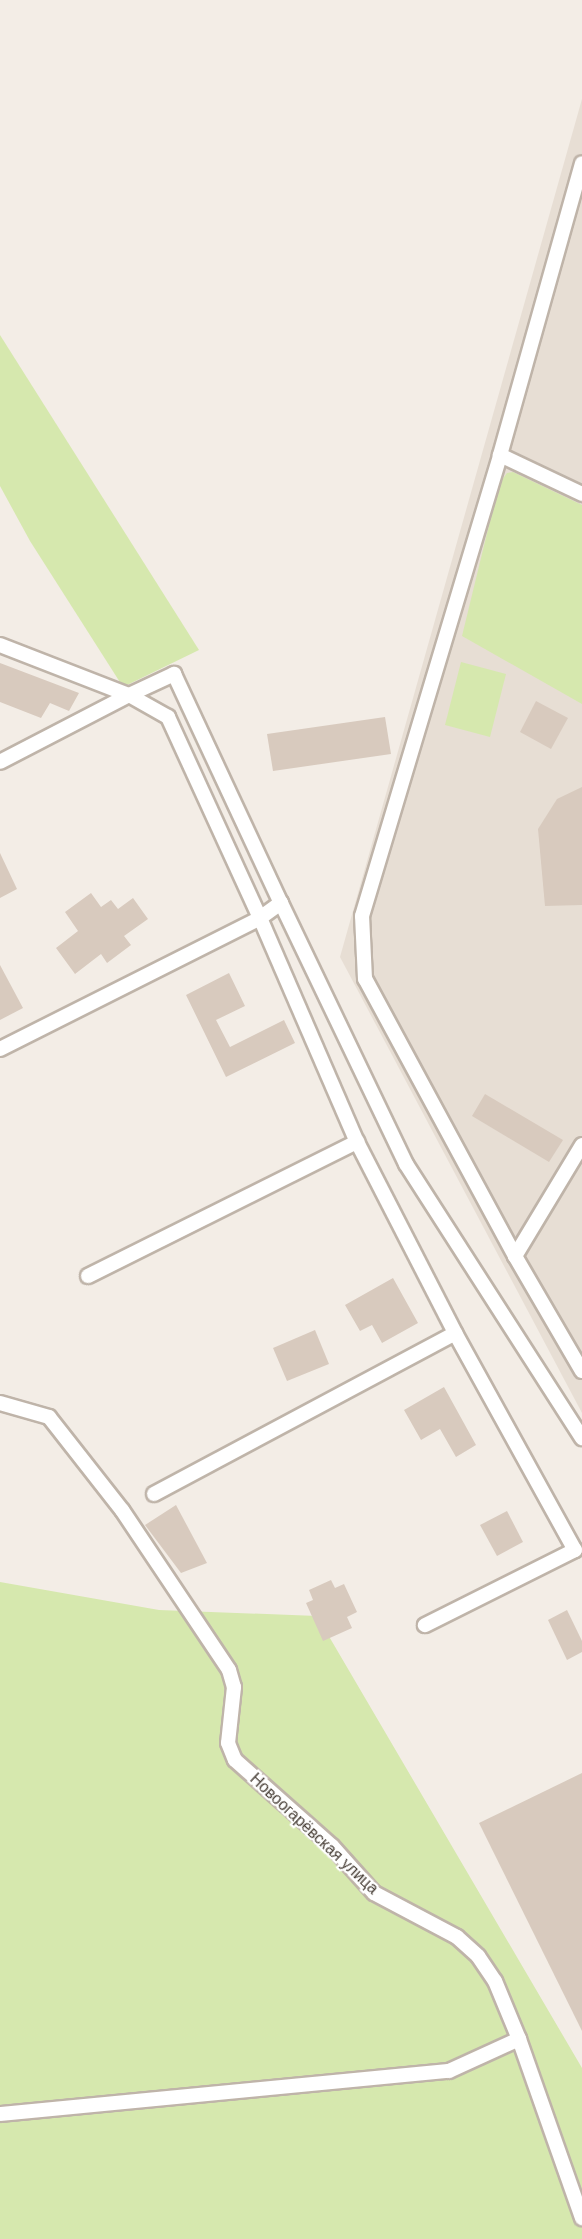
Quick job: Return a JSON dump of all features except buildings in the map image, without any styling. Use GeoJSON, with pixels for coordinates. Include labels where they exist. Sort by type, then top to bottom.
{"type":"FeatureCollection","features":[{"type":"Feature","properties":{"kind":"street"},"geometry":{"type":"LineString","coordinates":[[582,163],[500,455],[362,916],[365,979],[515,1256],[582,1371]]}},
{"type":"Feature","properties":{"kind":"street"},"geometry":{"type":"LineString","coordinates":[[500,455],[582,494]]}},
{"type":"Feature","properties":{"kind":"street"},"geometry":{"type":"LineString","coordinates":[[0,645],[129,695],[168,717],[260,918],[357,1142],[456,1333],[579,1548],[425,1625]]}},
{"type":"Feature","properties":{"kind":"street"},"geometry":{"type":"LineString","coordinates":[[0,762],[174,674],[406,1164],[582,1438]]}},
{"type":"Feature","properties":{"kind":"street"},"geometry":{"type":"LineString","coordinates":[[0,1049],[260,918],[281,903]]}},
{"type":"Feature","properties":{"kind":"street"},"geometry":{"type":"LineString","coordinates":[[88,1276],[357,1142]]}},
{"type":"Feature","properties":{"kind":"street"},"geometry":{"type":"LineString","coordinates":[[515,1256],[582,1145]]}},
{"type":"Feature","properties":{"kind":"street"},"geometry":{"type":"LineString","coordinates":[[154,1494],[456,1333]]}},
{"type":"Feature","properties":{"kind":"street","name":"Новоогарёвская улица"},"geometry":{"type":"LineString","coordinates":[[0,1403],[49,1417],[122,1510],[230,1670],[234,1687],[228,1743],[235,1760],[332,1846],[374,1893],[456,1937],[478,1956],[495,1981],[519,2038],[582,2218]]}},
{"type":"Feature","properties":{"kind":"street"},"geometry":{"type":"LineString","coordinates":[[0,2114],[449,2071],[519,2038]]}},
{"type":"Feature","properties":{"kind":"shaded area"},"geometry":{"type":"Polygon","coordinates":[[[582,99],[582,1413],[340,957],[582,99]]]}},
{"type":"Feature","properties":{"kind":"green space"},"geometry":{"type":"Polygon","coordinates":[[[0,335],[199,650],[123,687],[30,541],[0,486],[0,335]]]}},
{"type":"Feature","properties":{"kind":"green space"},"geometry":{"type":"Polygon","coordinates":[[[513,472],[582,505],[582,704],[462,636],[499,484],[507,473],[513,472]]]}},
{"type":"Feature","properties":{"kind":"green space"},"geometry":{"type":"Polygon","coordinates":[[[461,662],[506,674],[490,737],[445,725],[461,662]]]}},
{"type":"Feature","properties":{"kind":"green space"},"geometry":{"type":"Polygon","coordinates":[[[0,1582],[159,1610],[317,1616],[582,2068],[582,2239],[0,2239],[0,1582]]]}}]}
